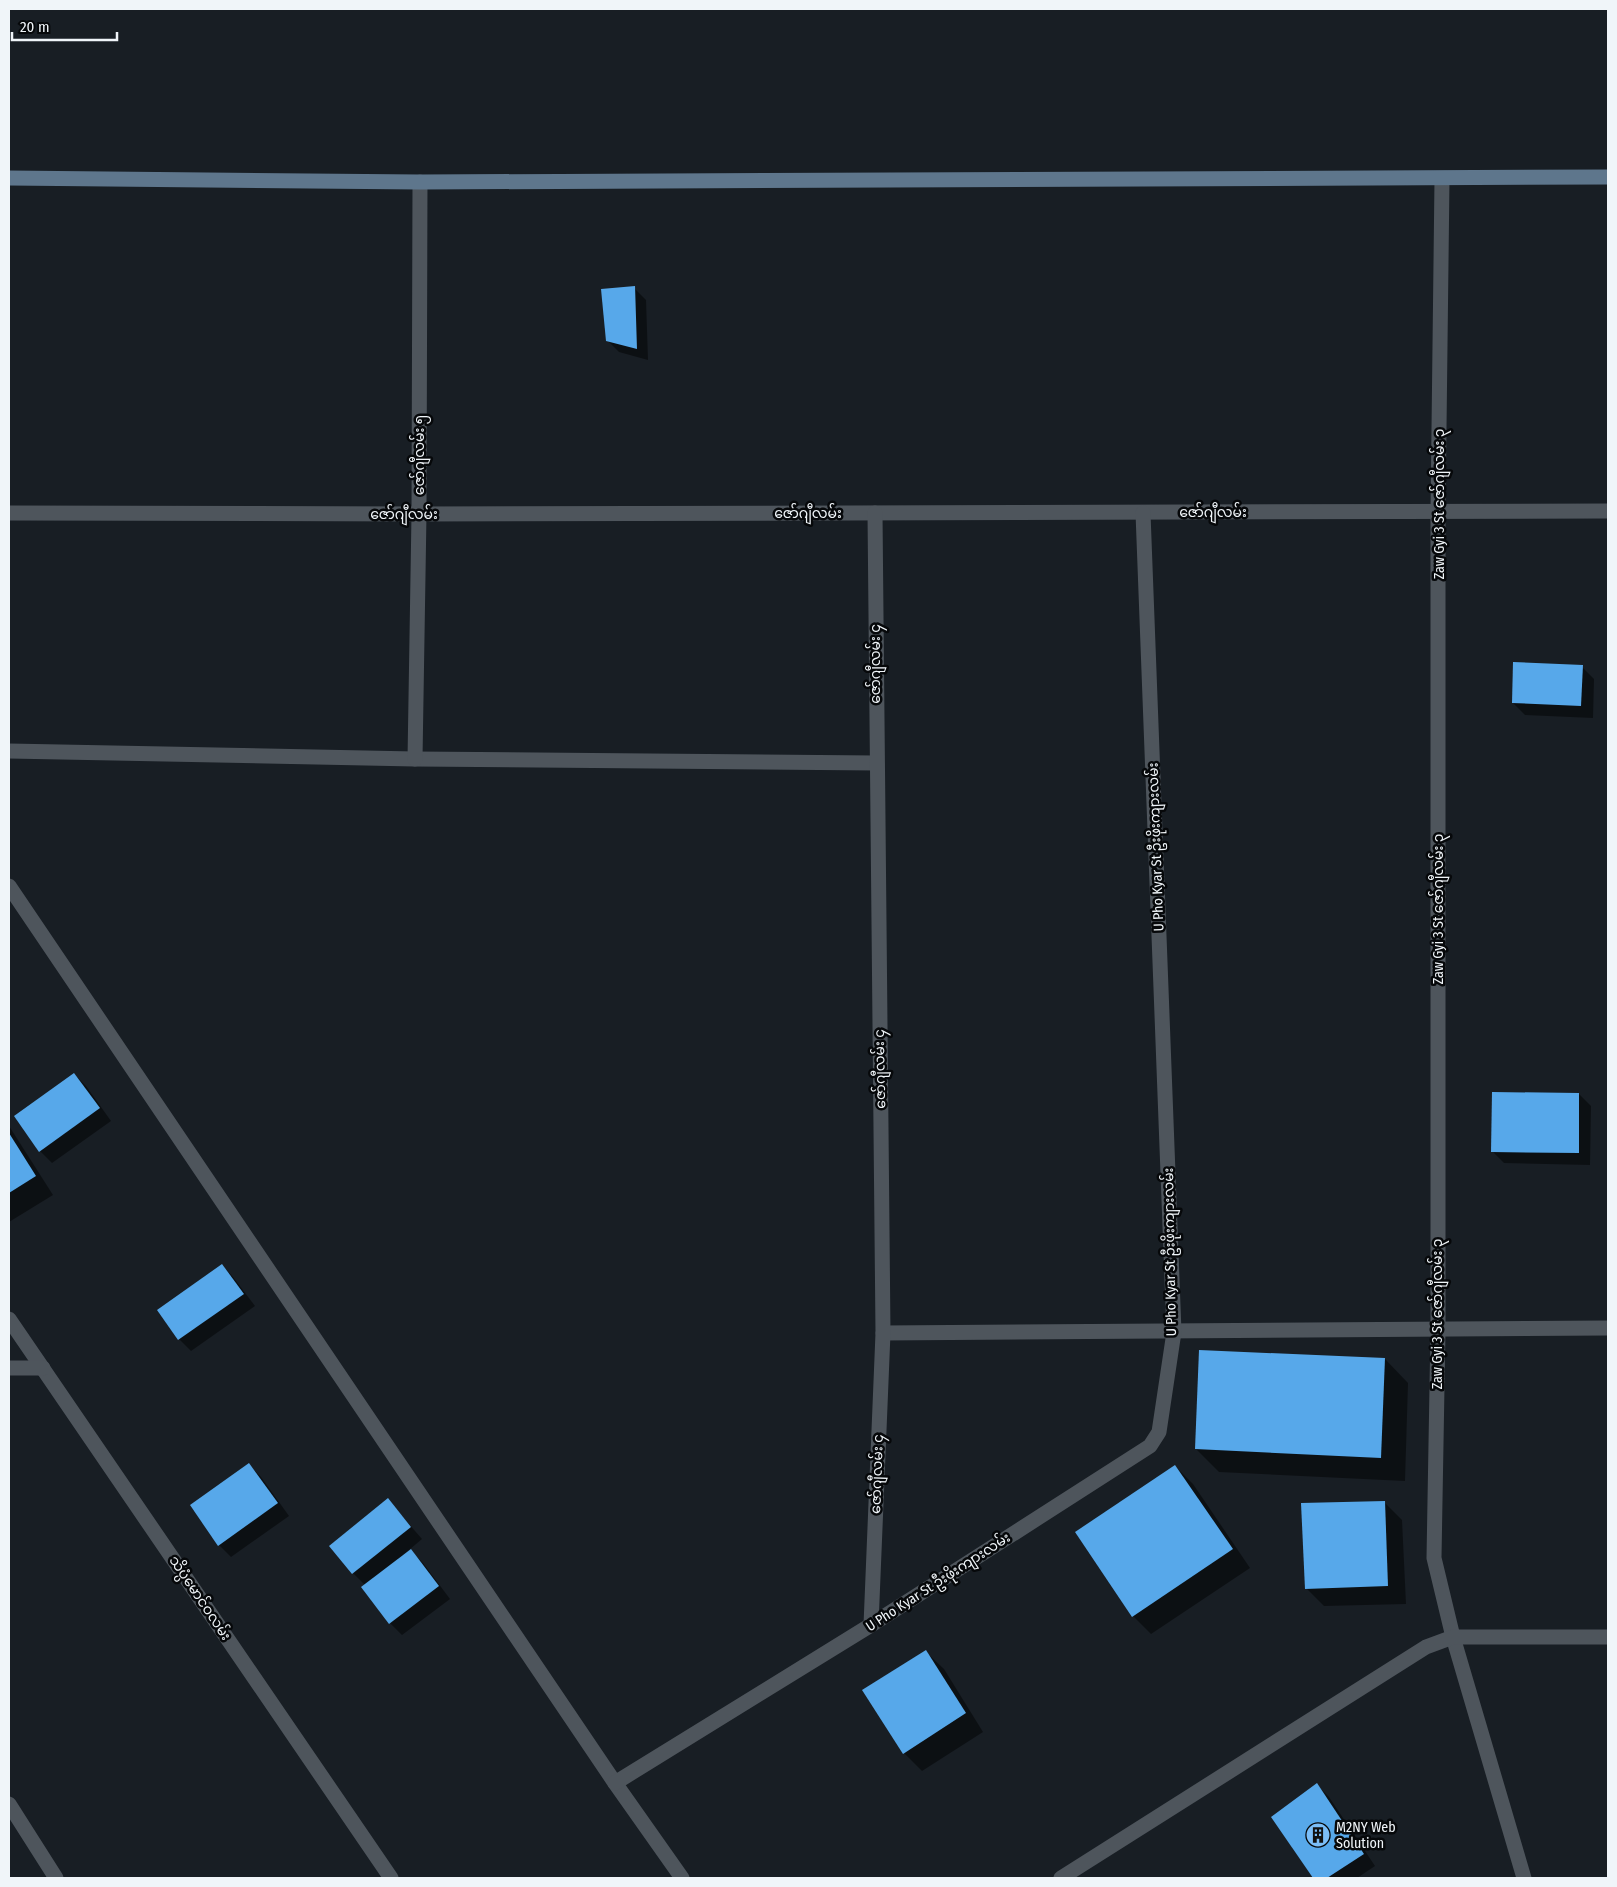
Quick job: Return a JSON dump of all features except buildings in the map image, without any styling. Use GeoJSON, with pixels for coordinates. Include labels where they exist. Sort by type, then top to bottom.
{"type":"FeatureCollection","features":[{"type":"Feature","properties":{"kind":"street"},"geometry":{"type":"LineString","coordinates":[[9,178],[420,182],[1608,177]]}},
{"type":"Feature","properties":{"kind":"street","name":"Zaw Gyi 3 St ဇော်ဂျီလမ်း ၃"},"geometry":{"type":"LineString","coordinates":[[1442,179],[1438,512],[1438,1330],[1434,1558],[1453,1637],[1524,1878]]}},
{"type":"Feature","properties":{"kind":"street","name":"ဇော်ဂျီလမ်း ၅"},"geometry":{"type":"LineString","coordinates":[[414,759],[420,182]]}},
{"type":"Feature","properties":{"kind":"street","name":"U Pho Kyar St ဦးဖိုးကျားလမ်း"},"geometry":{"type":"LineString","coordinates":[[615,1783],[871,1625],[1150,1446],[1159,1432],[1174,1332],[1143,512]]}},
{"type":"Feature","properties":{"kind":"street","name":"ဇော်ဂျီလမ်း"},"geometry":{"type":"LineString","coordinates":[[9,513],[1608,512]]}},
{"type":"Feature","properties":{"kind":"street","name":"ဇော်ဂျီလမ်း ၄"},"geometry":{"type":"LineString","coordinates":[[871,1625],[882,1333],[875,513]]}},
{"type":"Feature","properties":{"kind":"street"},"geometry":{"type":"LineString","coordinates":[[9,751],[414,759],[876,763]]}},
{"type":"Feature","properties":{"kind":"street"},"geometry":{"type":"LineString","coordinates":[[9,886],[615,1783],[682,1878]]}},
{"type":"Feature","properties":{"kind":"street","name":"သိပ္ပံမောင်ဝလမ်း"},"geometry":{"type":"LineString","coordinates":[[9,1319],[391,1878]]}},
{"type":"Feature","properties":{"kind":"street"},"geometry":{"type":"LineString","coordinates":[[882,1333],[1608,1328]]}},
{"type":"Feature","properties":{"kind":"street"},"geometry":{"type":"LineString","coordinates":[[9,1368],[43,1368]]}},
{"type":"Feature","properties":{"kind":"street"},"geometry":{"type":"LineString","coordinates":[[1061,1878],[1426,1647],[1453,1637],[1608,1637]]}},
{"type":"Feature","properties":{"kind":"street"},"geometry":{"type":"LineString","coordinates":[[9,1804],[56,1878]]}},
{"type":"Feature","properties":{"kind":"place","name":"M2NY Web Solution"},"geometry":{"type":"Point","coordinates":[1318,1835]}}]}
